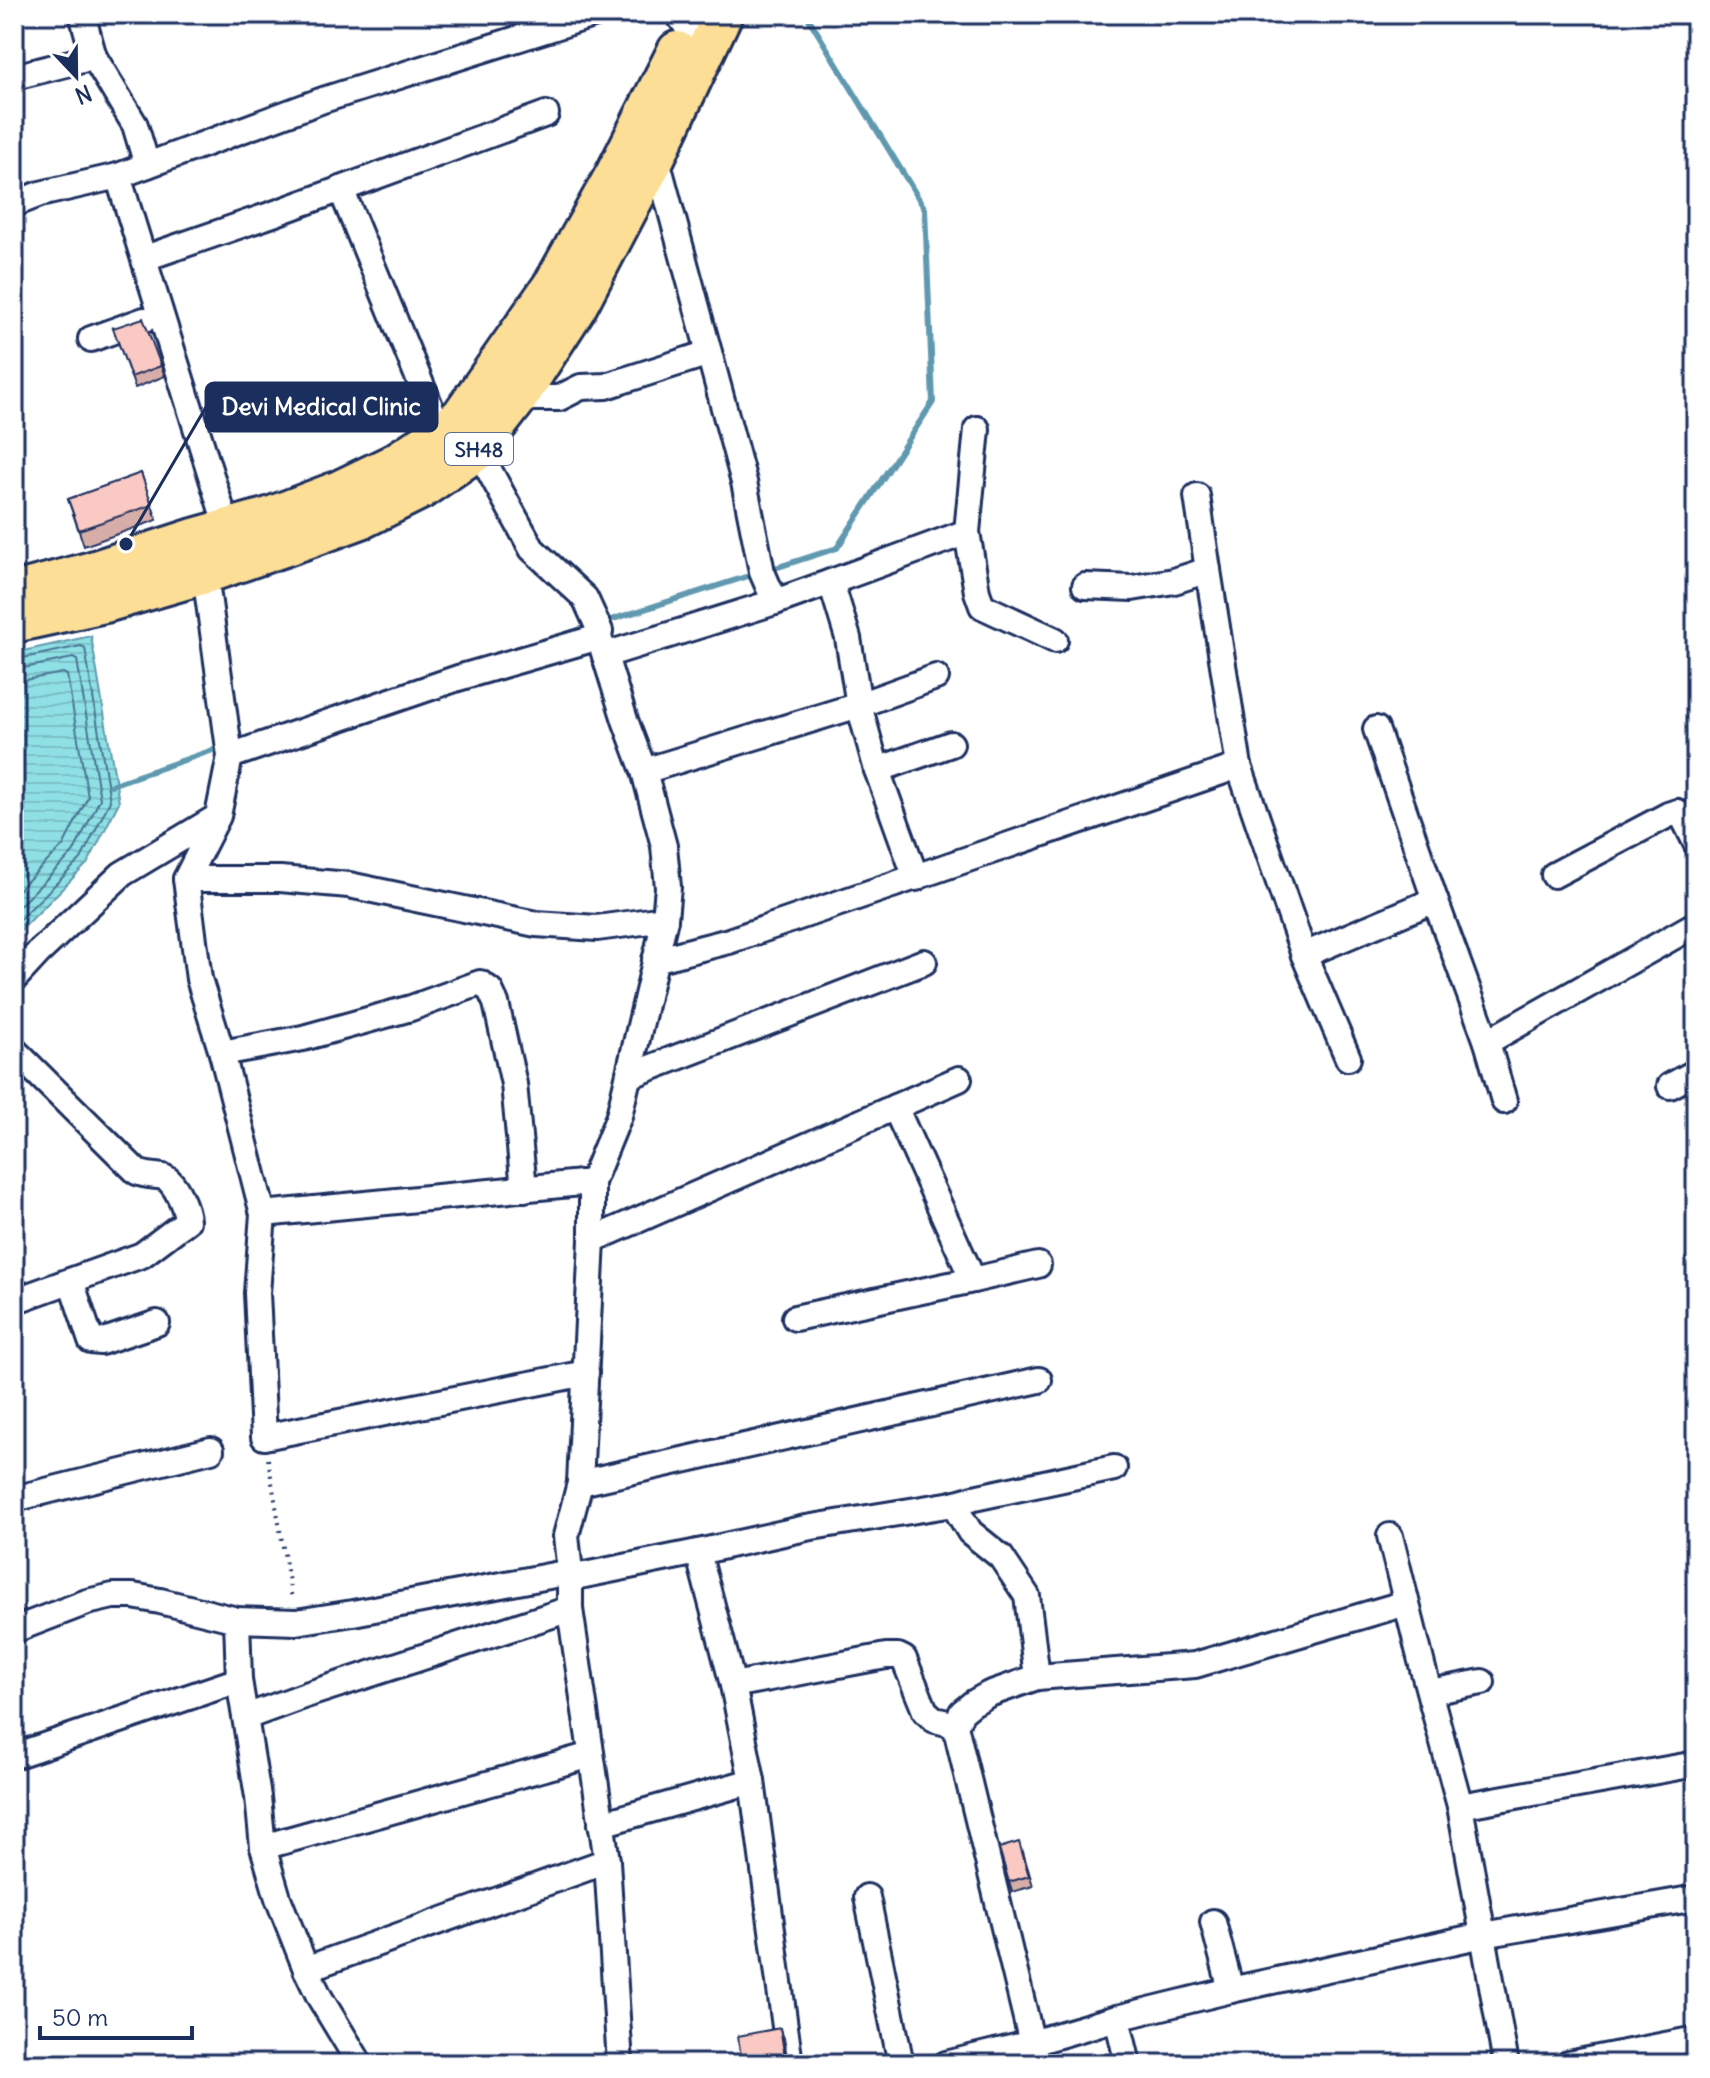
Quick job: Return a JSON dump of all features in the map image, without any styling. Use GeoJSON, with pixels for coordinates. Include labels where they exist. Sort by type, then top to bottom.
{"type":"FeatureCollection","features":[{"type":"Feature","properties":{"kind":"main road","name":"SH48"},"geometry":{"type":"LineString","coordinates":[[14,592],[92,571],[216,550],[304,540],[364,518],[420,490],[477,451],[518,398],[577,307],[656,156],[723,14]]}},
{"type":"Feature","properties":{"kind":"main road","name":"SH48"},"geometry":{"type":"LineString","coordinates":[[14,623],[105,603],[216,550],[269,517],[337,491],[393,464],[451,424],[554,283],[664,78],[686,18]]}},
{"type":"Feature","properties":{"kind":"street"},"geometry":{"type":"LineString","coordinates":[[82,14],[94,57],[135,125],[147,165]]}},
{"type":"Feature","properties":{"kind":"street"},"geometry":{"type":"LineString","coordinates":[[14,204],[40,194],[118,176],[323,100],[596,14]]}},
{"type":"Feature","properties":{"kind":"street"},"geometry":{"type":"LineString","coordinates":[[14,77],[94,57]]}},
{"type":"Feature","properties":{"kind":"street"},"geometry":{"type":"LineString","coordinates":[[145,258],[546,114]]}},
{"type":"Feature","properties":{"kind":"street"},"geometry":{"type":"LineString","coordinates":[[656,156],[744,482],[762,572],[775,602]]}},
{"type":"Feature","properties":{"kind":"street"},"geometry":{"type":"LineString","coordinates":[[118,176],[162,314],[216,550],[230,756],[218,816],[186,879],[199,979],[222,1053],[263,1214],[257,1293],[264,1437],[586,1373]]}},
{"type":"Feature","properties":{"kind":"street"},"geometry":{"type":"LineString","coordinates":[[14,184],[40,194]]}},
{"type":"Feature","properties":{"kind":"street"},"geometry":{"type":"LineString","coordinates":[[341,189],[451,424],[477,451],[532,549],[585,598],[600,631],[664,846],[668,887],[665,919],[619,1116],[592,1182],[580,1483],[566,1536],[570,1609],[607,1861],[620,2064]]}},
{"type":"Feature","properties":{"kind":"street"},"geometry":{"type":"LineString","coordinates":[[91,339],[162,314]]}},
{"type":"Feature","properties":{"kind":"street"},"geometry":{"type":"LineString","coordinates":[[518,398],[559,398],[581,387],[606,386],[709,353]]}},
{"type":"Feature","properties":{"kind":"street"},"geometry":{"type":"LineString","coordinates":[[977,429],[967,532],[982,606],[1055,640]]}},
{"type":"Feature","properties":{"kind":"street"},"geometry":{"type":"LineString","coordinates":[[1197,496],[1239,766],[1304,955],[1348,1058]]}},
{"type":"Feature","properties":{"kind":"street"},"geometry":{"type":"LineString","coordinates":[[230,756],[458,678],[602,646],[775,602],[967,532]]}},
{"type":"Feature","properties":{"kind":"street"},"geometry":{"type":"LineString","coordinates":[[1085,586],[1132,588],[1174,581],[1208,570]]}},
{"type":"Feature","properties":{"kind":"street"},"geometry":{"type":"LineString","coordinates":[[831,582],[848,638],[859,705],[877,770],[916,878]]}},
{"type":"Feature","properties":{"kind":"street"},"geometry":{"type":"LineString","coordinates":[[644,771],[859,705],[936,677]]}},
{"type":"Feature","properties":{"kind":"street"},"geometry":{"type":"LineString","coordinates":[[1376,729],[1487,1042],[1504,1101]]}},
{"type":"Feature","properties":{"kind":"street"},"geometry":{"type":"LineString","coordinates":[[877,770],[951,744]]}},
{"type":"Feature","properties":{"kind":"street"},"geometry":{"type":"LineString","coordinates":[[655,960],[729,941],[1239,766]]}},
{"type":"Feature","properties":{"kind":"street"},"geometry":{"type":"LineString","coordinates":[[1554,875],[1677,812],[1696,843]]}},
{"type":"Feature","properties":{"kind":"street"},"geometry":{"type":"LineString","coordinates":[[14,979],[122,874],[218,816]]}},
{"type":"Feature","properties":{"kind":"street"},"geometry":{"type":"LineString","coordinates":[[186,879],[280,879],[349,885],[536,924],[597,928],[665,919]]}},
{"type":"Feature","properties":{"kind":"street"},"geometry":{"type":"LineString","coordinates":[[1304,955],[1435,900]]}},
{"type":"Feature","properties":{"kind":"street"},"geometry":{"type":"LineString","coordinates":[[1487,1042],[1696,924]]}},
{"type":"Feature","properties":{"kind":"street"},"geometry":{"type":"LineString","coordinates":[[629,1076],[924,962]]}},
{"type":"Feature","properties":{"kind":"street"},"geometry":{"type":"LineString","coordinates":[[222,1053],[303,1038],[411,1008],[480,983],[490,990],[496,1003],[514,1084],[524,1189]]}},
{"type":"Feature","properties":{"kind":"street"},"geometry":{"type":"LineString","coordinates":[[14,1050],[137,1172],[145,1176],[164,1177],[171,1182],[187,1213],[187,1221],[142,1255],[14,1301]]}},
{"type":"Feature","properties":{"kind":"street"},"geometry":{"type":"LineString","coordinates":[[1670,1086],[1696,1072]]}},
{"type":"Feature","properties":{"kind":"street"},"geometry":{"type":"LineString","coordinates":[[592,1240],[959,1079]]}},
{"type":"Feature","properties":{"kind":"street"},"geometry":{"type":"LineString","coordinates":[[895,1107],[973,1280]]}},
{"type":"Feature","properties":{"kind":"street"},"geometry":{"type":"LineString","coordinates":[[263,1214],[592,1182]]}},
{"type":"Feature","properties":{"kind":"street"},"geometry":{"type":"LineString","coordinates":[[795,1318],[1038,1265]]}},
{"type":"Feature","properties":{"kind":"street"},"geometry":{"type":"LineString","coordinates":[[71,1281],[91,1341],[101,1342],[157,1323]]}},
{"type":"Feature","properties":{"kind":"street"},"geometry":{"type":"LineString","coordinates":[[580,1483],[1039,1380]]}},
{"type":"Feature","properties":{"kind":"street"},"geometry":{"type":"LineString","coordinates":[[14,1499],[211,1450]]}},
{"type":"Feature","properties":{"kind":"street"},"geometry":{"type":"LineString","coordinates":[[14,1630],[87,1602],[113,1596],[160,1601],[237,1620],[296,1622],[953,1504],[1114,1468]]}},
{"type":"Feature","properties":{"kind":"street"},"geometry":{"type":"LineString","coordinates":[[953,1504],[970,1532],[1001,1557],[1027,1596],[1037,1677]]}},
{"type":"Feature","properties":{"kind":"street"},"geometry":{"type":"LineString","coordinates":[[1390,1536],[1460,1806],[1506,2064]]}},
{"type":"Feature","properties":{"kind":"street"},"geometry":{"type":"LineString","coordinates":[[698,1552],[733,1685],[752,1781],[790,2064]]}},
{"type":"Feature","properties":{"kind":"street"},"geometry":{"type":"LineString","coordinates":[[1032,2043],[955,1725],[962,1712],[989,1694],[1037,1677],[1195,1665],[1406,1603]]}},
{"type":"Feature","properties":{"kind":"street"},"geometry":{"type":"LineString","coordinates":[[246,1717],[570,1609]]}},
{"type":"Feature","properties":{"kind":"street"},"geometry":{"type":"LineString","coordinates":[[237,1620],[239,1680],[263,1847],[274,1888],[320,1998],[360,2064]]}},
{"type":"Feature","properties":{"kind":"street"},"geometry":{"type":"LineString","coordinates":[[733,1685],[898,1656],[904,1659],[925,1711],[935,1720],[955,1725]]}},
{"type":"Feature","properties":{"kind":"street"},"geometry":{"type":"LineString","coordinates":[[14,1756],[239,1680]]}},
{"type":"Feature","properties":{"kind":"street"},"geometry":{"type":"LineString","coordinates":[[1430,1692],[1482,1682]]}},
{"type":"Feature","properties":{"kind":"street"},"geometry":{"type":"LineString","coordinates":[[263,1847],[591,1755]]}},
{"type":"Feature","properties":{"kind":"street"},"geometry":{"type":"LineString","coordinates":[[1460,1806],[1696,1764]]}},
{"type":"Feature","properties":{"kind":"street"},"geometry":{"type":"LineString","coordinates":[[601,1824],[752,1781]]}},
{"type":"Feature","properties":{"kind":"street"},"geometry":{"type":"LineString","coordinates":[[306,1969],[607,1861]]}},
{"type":"Feature","properties":{"kind":"street"},"geometry":{"type":"LineString","coordinates":[[867,1897],[901,2064]]}},
{"type":"Feature","properties":{"kind":"street"},"geometry":{"type":"LineString","coordinates":[[946,2064],[1231,1990],[1483,1935],[1696,1898]]}},
{"type":"Feature","properties":{"kind":"street"},"geometry":{"type":"LineString","coordinates":[[1213,1922],[1231,1990]]}},
{"type":"Feature","properties":{"kind":"street"},"geometry":{"type":"LineString","coordinates":[[1117,2018],[1128,2064]]}},
{"type":"Feature","properties":{"kind":"street"},"geometry":{"type":"LineString","coordinates":[[1568,2064],[1696,2039]]}},
{"type":"Feature","properties":{"kind":"path"},"geometry":{"type":"LineString","coordinates":[[264,1437],[296,1622]]}},
{"type":"Feature","properties":{"kind":"water"},"geometry":{"type":"Polygon","coordinates":[[[91,636],[119,802],[88,863],[14,937],[14,653],[91,636]]]}},
{"type":"Feature","properties":{"kind":"building"},"geometry":{"type":"Polygon","coordinates":[[[143,318],[161,366],[131,377],[113,328],[143,318]]]}},
{"type":"Feature","properties":{"kind":"building"},"geometry":{"type":"Polygon","coordinates":[[[141,473],[152,505],[79,530],[68,499],[141,473]]]}},
{"type":"Feature","properties":{"kind":"building"},"geometry":{"type":"Polygon","coordinates":[[[1019,1842],[1029,1876],[1009,1882],[999,1848],[1019,1842]]]}},
{"type":"Feature","properties":{"kind":"building"},"geometry":{"type":"Polygon","coordinates":[[[780,2028],[786,2063],[742,2064],[738,2036],[780,2028]]]}},
{"type":"Feature","properties":{"kind":"waterway"},"geometry":{"type":"LineString","coordinates":[[769,570],[837,548],[933,402],[925,209],[806,14]]}},
{"type":"Feature","properties":{"kind":"waterway"},"geometry":{"type":"LineString","coordinates":[[601,623],[758,573]]}},
{"type":"Feature","properties":{"kind":"waterway"},"geometry":{"type":"LineString","coordinates":[[563,635],[590,626]]}},
{"type":"Feature","properties":{"kind":"waterway"},"geometry":{"type":"LineString","coordinates":[[111,785],[222,747]]}},
{"type":"Feature","properties":{"kind":"place","name":"Devi Medical Clinic"},"geometry":{"type":"Point","coordinates":[126,544]}}]}
